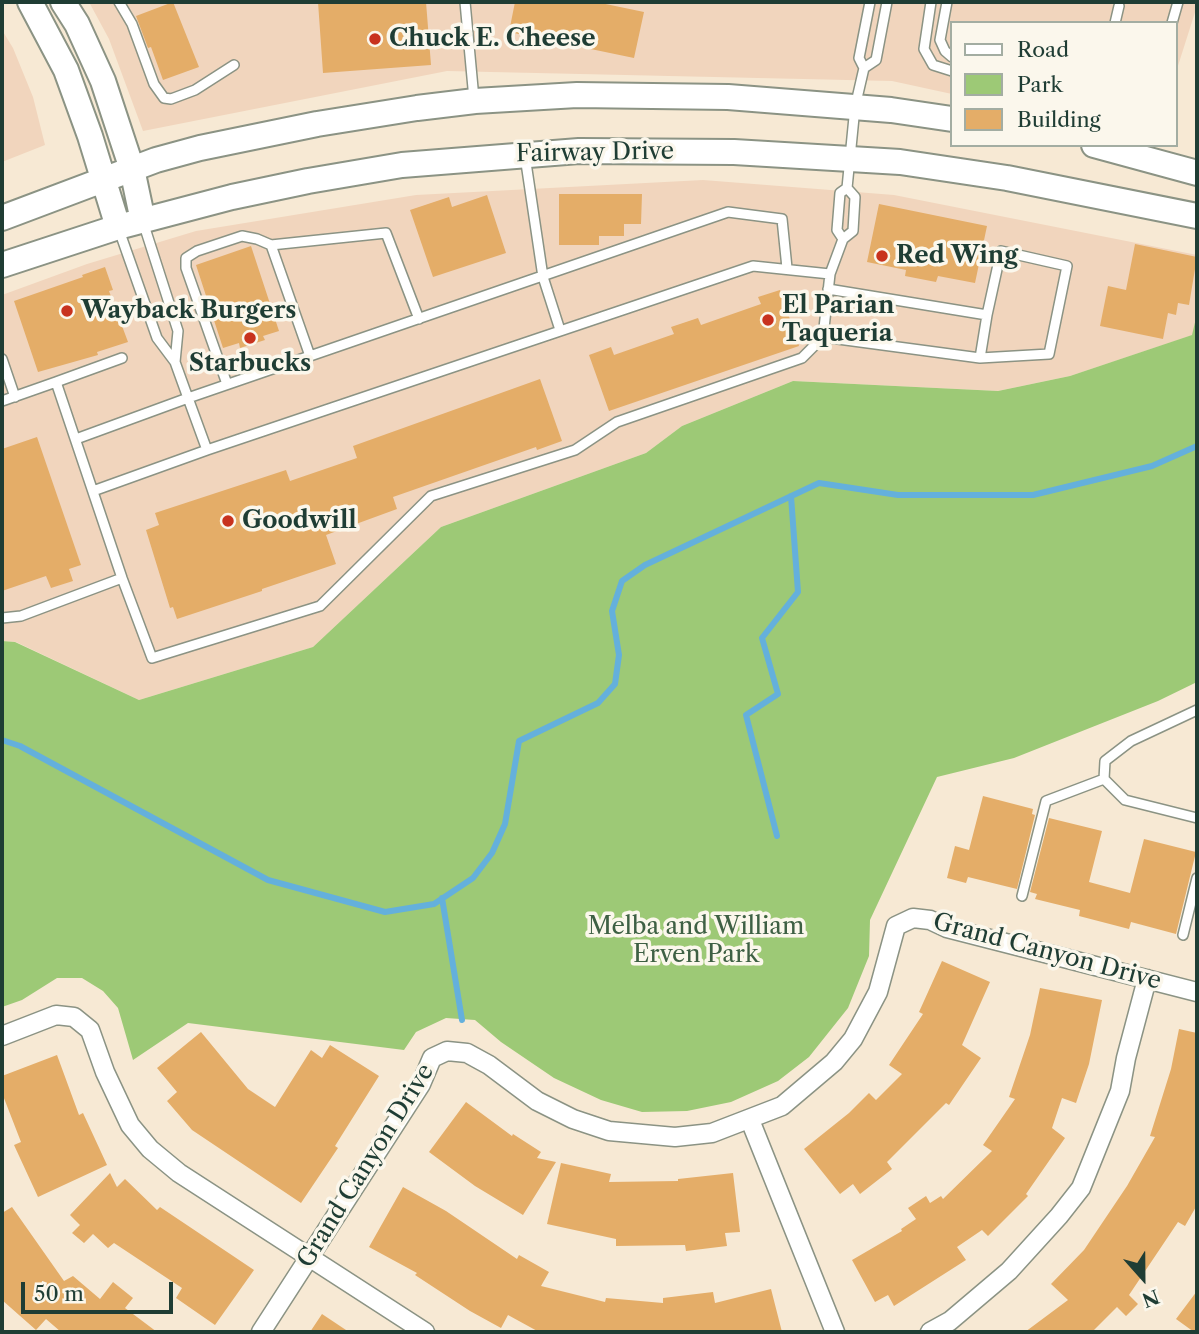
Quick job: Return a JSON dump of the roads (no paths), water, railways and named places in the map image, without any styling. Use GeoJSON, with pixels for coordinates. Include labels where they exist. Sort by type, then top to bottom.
{"type":"FeatureCollection","features":[{"type":"Feature","properties":{"kind":"main road"},"geometry":{"type":"LineString","coordinates":[[30,2],[66,70],[118,227]]}},
{"type":"Feature","properties":{"kind":"main road"},"geometry":{"type":"LineString","coordinates":[[63,2],[77,24],[103,81],[132,169],[143,221]]}},
{"type":"Feature","properties":{"kind":"main road"},"geometry":{"type":"LineString","coordinates":[[2,218],[156,160],[257,135],[417,107],[578,95],[677,95],[776,100],[950,119]]}},
{"type":"Feature","properties":{"kind":"main road"},"geometry":{"type":"LineString","coordinates":[[1108,147],[1135,151],[1197,173]]}},
{"type":"Feature","properties":{"kind":"main road","name":"Fairway Drive"},"geometry":{"type":"LineString","coordinates":[[2,265],[118,227],[261,190],[402,165],[525,154],[656,150],[850,159],[962,170],[1197,216]]}},
{"type":"Feature","properties":{"kind":"street","name":"Grand Canyon Drive"},"geometry":{"type":"LineString","coordinates":[[261,1332],[421,1084],[432,1058],[447,1051],[467,1053],[489,1065],[537,1101],[573,1119],[609,1131],[674,1138],[712,1133],[782,1106],[834,1062],[853,1039],[878,992],[897,926],[913,918],[930,920],[947,928],[1197,992]]}},
{"type":"Feature","properties":{"kind":"street"},"geometry":{"type":"LineString","coordinates":[[930,1332],[950,1321],[1009,1271],[1081,1188],[1120,1091],[1147,979]]}},
{"type":"Feature","properties":{"kind":"street"},"geometry":{"type":"LineString","coordinates":[[2,1036],[56,1015],[74,1017],[90,1030],[105,1072],[130,1125],[150,1149],[179,1172],[425,1332]]}},
{"type":"Feature","properties":{"kind":"street"},"geometry":{"type":"LineString","coordinates":[[750,1120],[835,1332]]}},
{"type":"Feature","properties":{"kind":"lane"},"geometry":{"type":"LineString","coordinates":[[119,2],[132,24],[154,85],[164,98],[171,99],[195,90],[234,65]]}},
{"type":"Feature","properties":{"kind":"lane"},"geometry":{"type":"LineString","coordinates":[[465,2],[475,101]]}},
{"type":"Feature","properties":{"kind":"lane"},"geometry":{"type":"LineString","coordinates":[[56,382],[152,658],[320,606],[431,496],[575,450],[617,422],[802,358],[823,337],[830,274],[843,239],[853,231],[855,197],[847,188],[855,107],[864,68],[859,58],[870,2]]}},
{"type":"Feature","properties":{"kind":"lane"},"geometry":{"type":"LineString","coordinates":[[864,68],[876,60],[887,2]]}},
{"type":"Feature","properties":{"kind":"lane"},"geometry":{"type":"LineString","coordinates":[[931,2],[924,49],[933,65],[950,70]]}},
{"type":"Feature","properties":{"kind":"lane"},"geometry":{"type":"LineString","coordinates":[[947,2],[940,40],[950,55]]}},
{"type":"Feature","properties":{"kind":"lane"},"geometry":{"type":"LineString","coordinates":[[1173,21],[1178,2]]}},
{"type":"Feature","properties":{"kind":"lane"},"geometry":{"type":"LineString","coordinates":[[1115,21],[1119,6]]}},
{"type":"Feature","properties":{"kind":"lane"},"geometry":{"type":"LineString","coordinates":[[525,154],[543,278],[560,330]]}},
{"type":"Feature","properties":{"kind":"lane"},"geometry":{"type":"LineString","coordinates":[[843,239],[836,230],[840,193],[847,188]]}},
{"type":"Feature","properties":{"kind":"lane"},"geometry":{"type":"LineString","coordinates":[[76,439],[227,384],[543,278],[728,212],[782,219],[787,268]]}},
{"type":"Feature","properties":{"kind":"lane"},"geometry":{"type":"LineString","coordinates":[[143,221],[178,331],[175,362]]}},
{"type":"Feature","properties":{"kind":"lane"},"geometry":{"type":"LineString","coordinates":[[118,227],[157,338],[175,362],[207,450]]}},
{"type":"Feature","properties":{"kind":"lane"},"geometry":{"type":"LineString","coordinates":[[227,384],[186,268],[186,258],[197,251],[242,236],[271,245],[386,233],[419,319]]}},
{"type":"Feature","properties":{"kind":"lane"},"geometry":{"type":"LineString","coordinates":[[271,245],[310,356]]}},
{"type":"Feature","properties":{"kind":"lane"},"geometry":{"type":"LineString","coordinates":[[823,337],[981,358],[1049,354],[1067,266],[1001,251],[981,358]]}},
{"type":"Feature","properties":{"kind":"lane"},"geometry":{"type":"LineString","coordinates":[[93,491],[753,265],[830,274]]}},
{"type":"Feature","properties":{"kind":"lane"},"geometry":{"type":"LineString","coordinates":[[828,289],[987,315]]}},
{"type":"Feature","properties":{"kind":"lane"},"geometry":{"type":"LineString","coordinates":[[2,401],[122,358]]}},
{"type":"Feature","properties":{"kind":"lane"},"geometry":{"type":"LineString","coordinates":[[2,359],[15,397]]}},
{"type":"Feature","properties":{"kind":"lane"},"geometry":{"type":"LineString","coordinates":[[2,618],[20,616],[122,578]]}},
{"type":"Feature","properties":{"kind":"lane"},"geometry":{"type":"LineString","coordinates":[[1197,710],[1131,741],[1105,761],[1104,779],[1125,800],[1197,818]]}},
{"type":"Feature","properties":{"kind":"lane"},"geometry":{"type":"LineString","coordinates":[[1022,896],[1046,801],[1104,779]]}},
{"type":"Feature","properties":{"kind":"lane"},"geometry":{"type":"LineString","coordinates":[[1183,935],[1197,878]]}},
{"type":"Feature","properties":{"kind":"waterway"},"geometry":{"type":"LineString","coordinates":[[2,740],[20,746],[268,880],[385,912],[434,904],[473,878],[492,853],[505,824],[519,741],[598,703],[615,684],[619,655],[612,611],[622,581],[645,565],[819,483],[898,495],[1033,495],[1152,466],[1197,446]]}},
{"type":"Feature","properties":{"kind":"waterway"},"geometry":{"type":"LineString","coordinates":[[777,836],[746,715],[778,694],[762,638],[798,592],[791,496]]}},
{"type":"Feature","properties":{"kind":"waterway"},"geometry":{"type":"LineString","coordinates":[[442,898],[462,1020]]}},
{"type":"Feature","properties":{"kind":"place","name":"Chuck E. Cheese"},"geometry":{"type":"Point","coordinates":[375,39]}},
{"type":"Feature","properties":{"kind":"place","name":"Red Wing"},"geometry":{"type":"Point","coordinates":[882,256]}},
{"type":"Feature","properties":{"kind":"place","name":"Wayback Burgers"},"geometry":{"type":"Point","coordinates":[67,311]}},
{"type":"Feature","properties":{"kind":"place","name":"El Parian Taqueria"},"geometry":{"type":"Point","coordinates":[768,320]}},
{"type":"Feature","properties":{"kind":"place","name":"Starbucks"},"geometry":{"type":"Point","coordinates":[250,338]}},
{"type":"Feature","properties":{"kind":"place","name":"Goodwill"},"geometry":{"type":"Point","coordinates":[228,521]}},
{"type":"Feature","properties":{"kind":"park label","name":"Melba and William Erven Park"},"geometry":{"type":"Point","coordinates":[696,941]}}]}
